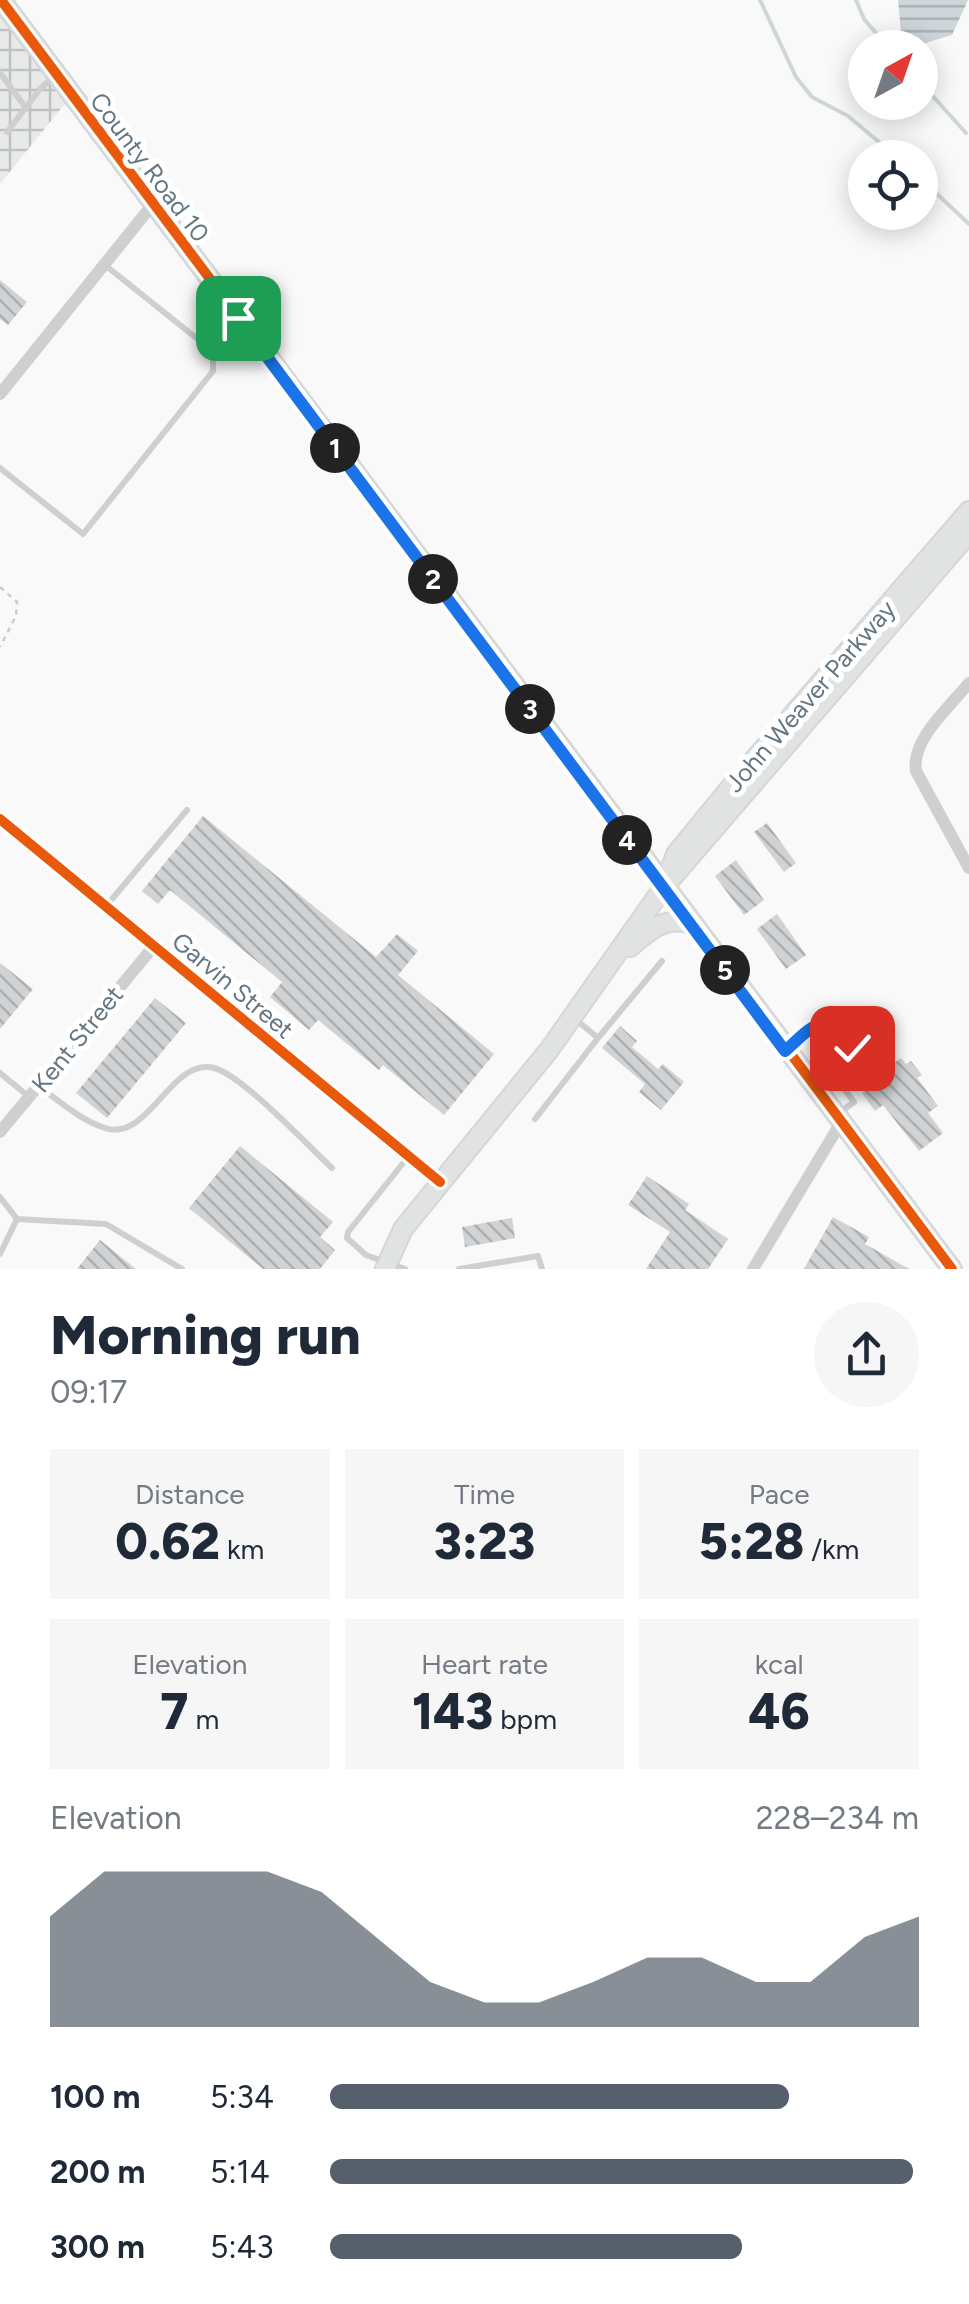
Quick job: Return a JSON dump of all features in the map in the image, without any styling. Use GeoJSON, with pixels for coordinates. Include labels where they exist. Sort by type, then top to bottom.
{"type":"FeatureCollection","features":[{"type":"Feature","properties":{"kind":"street","name":"County Road 10"},"geometry":{"type":"LineString","coordinates":[[1,0],[952,1269]]}},
{"type":"Feature","properties":{"kind":"street"},"geometry":{"type":"LineString","coordinates":[[0,394],[153,204]]}},
{"type":"Feature","properties":{"kind":"street","name":"John Weaver Parkway"},"geometry":{"type":"LineString","coordinates":[[663,888],[676,854],[698,824],[969,511]]}},
{"type":"Feature","properties":{"kind":"street","name":"John Weaver Parkway"},"geometry":{"type":"LineString","coordinates":[[392,1268],[403,1229],[574,1017],[663,888],[969,533]]}},
{"type":"Feature","properties":{"kind":"street"},"geometry":{"type":"LineString","coordinates":[[969,683],[928,732],[914,758],[916,771],[969,868]]}},
{"type":"Feature","properties":{"kind":"street","name":"Garvin Street"},"geometry":{"type":"LineString","coordinates":[[0,819],[440,1182]]}},
{"type":"Feature","properties":{"kind":"street"},"geometry":{"type":"LineString","coordinates":[[614,960],[663,923],[672,920],[691,924]]}},
{"type":"Feature","properties":{"kind":"street","name":"Kent Street"},"geometry":{"type":"LineString","coordinates":[[1,1129],[154,946]]}},
{"type":"Feature","properties":{"kind":"street"},"geometry":{"type":"LineString","coordinates":[[753,1269],[837,1120]]}},
{"type":"Feature","properties":{"kind":"lane"},"geometry":{"type":"LineString","coordinates":[[0,73],[26,108]]}},
{"type":"Feature","properties":{"kind":"lane"},"geometry":{"type":"LineString","coordinates":[[8,132],[56,74]]}},
{"type":"Feature","properties":{"kind":"lane"},"geometry":{"type":"LineString","coordinates":[[0,468],[83,534],[213,371],[213,357],[205,345],[104,264]]}},
{"type":"Feature","properties":{"kind":"lane"},"geometry":{"type":"LineString","coordinates":[[106,906],[187,810]]}},
{"type":"Feature","properties":{"kind":"lane"},"geometry":{"type":"LineString","coordinates":[[535,1119],[662,962]]}},
{"type":"Feature","properties":{"kind":"lane"},"geometry":{"type":"LineString","coordinates":[[574,1017],[598,1038]]}},
{"type":"Feature","properties":{"kind":"lane"},"geometry":{"type":"LineString","coordinates":[[785,1051],[818,1023],[827,1023],[838,1031],[852,1048],[866,1069],[843,1086],[854,1102],[837,1120]]}},
{"type":"Feature","properties":{"kind":"lane"},"geometry":{"type":"LineString","coordinates":[[0,1074],[106,1129],[118,1130],[144,1116],[182,1077],[198,1068],[214,1067],[236,1080],[332,1168]]}},
{"type":"Feature","properties":{"kind":"lane"},"geometry":{"type":"LineString","coordinates":[[392,1268],[352,1246],[348,1232],[408,1156]]}},
{"type":"Feature","properties":{"kind":"lane"},"geometry":{"type":"LineString","coordinates":[[0,1196],[17,1219]]}},
{"type":"Feature","properties":{"kind":"lane"},"geometry":{"type":"LineString","coordinates":[[0,1254],[17,1219]]}},
{"type":"Feature","properties":{"kind":"lane"},"geometry":{"type":"LineString","coordinates":[[17,1219],[106,1224],[182,1269]]}},
{"type":"Feature","properties":{"kind":"lane"},"geometry":{"type":"LineString","coordinates":[[459,1269],[538,1256],[542,1269]]}},
{"type":"Feature","properties":{"kind":"path"},"geometry":{"type":"LineString","coordinates":[[0,587],[17,602],[16,616],[0,647]]}},
{"type":"Feature","properties":{"kind":"shaded area"},"geometry":{"type":"Polygon","coordinates":[[[898,0],[968,0],[952,35],[938,39],[938,30],[901,30],[898,0]]]}},
{"type":"Feature","properties":{"kind":"shaded area"},"geometry":{"type":"Polygon","coordinates":[[[0,13],[67,101],[0,184],[0,13]]]}},
{"type":"Feature","properties":{"kind":"building"},"geometry":{"type":"Polygon","coordinates":[[[0,280],[27,302],[8,325],[0,319],[0,280]]]}},
{"type":"Feature","properties":{"kind":"building"},"geometry":{"type":"Polygon","coordinates":[[[203,816],[376,957],[397,934],[418,951],[398,975],[494,1054],[444,1115],[383,1065],[379,1070],[318,1020],[309,1030],[270,997],[282,982],[170,890],[158,904],[142,891],[203,816]]]}},
{"type":"Feature","properties":{"kind":"building"},"geometry":{"type":"Polygon","coordinates":[[[767,823],[796,863],[784,872],[754,832],[767,823]]]}},
{"type":"Feature","properties":{"kind":"building"},"geometry":{"type":"Polygon","coordinates":[[[736,860],[764,900],[744,915],[715,876],[736,860]]]}},
{"type":"Feature","properties":{"kind":"building"},"geometry":{"type":"Polygon","coordinates":[[[777,914],[806,955],[786,969],[757,929],[777,914]]]}},
{"type":"Feature","properties":{"kind":"building"},"geometry":{"type":"Polygon","coordinates":[[[0,963],[33,989],[0,1029],[0,963]]]}},
{"type":"Feature","properties":{"kind":"building"},"geometry":{"type":"Polygon","coordinates":[[[155,998],[186,1023],[107,1118],[76,1093],[155,998]]]}},
{"type":"Feature","properties":{"kind":"building"},"geometry":{"type":"Polygon","coordinates":[[[620,1026],[637,1041],[632,1047],[658,1069],[663,1064],[684,1082],[661,1110],[639,1092],[645,1084],[602,1048],[620,1026]]]}},
{"type":"Feature","properties":{"kind":"building"},"geometry":{"type":"Polygon","coordinates":[[[901,1058],[906,1064],[911,1061],[922,1075],[917,1078],[938,1106],[928,1113],[943,1133],[919,1151],[883,1105],[875,1111],[862,1093],[870,1087],[867,1083],[901,1058]]]}},
{"type":"Feature","properties":{"kind":"building"},"geometry":{"type":"Polygon","coordinates":[[[240,1146],[333,1222],[320,1237],[335,1250],[320,1269],[263,1269],[189,1208],[240,1146]]]}},
{"type":"Feature","properties":{"kind":"building"},"geometry":{"type":"Polygon","coordinates":[[[647,1176],[689,1204],[685,1210],[728,1239],[708,1269],[646,1269],[670,1232],[628,1205],[647,1176]]]}},
{"type":"Feature","properties":{"kind":"building"},"geometry":{"type":"Polygon","coordinates":[[[833,1217],[869,1237],[865,1244],[909,1269],[804,1269],[833,1217]]]}},
{"type":"Feature","properties":{"kind":"building"},"geometry":{"type":"Polygon","coordinates":[[[512,1218],[515,1238],[465,1247],[462,1227],[512,1218]]]}},
{"type":"Feature","properties":{"kind":"building"},"geometry":{"type":"Polygon","coordinates":[[[100,1240],[136,1269],[77,1269],[100,1240]]]}},
{"type":"Feature","properties":{"kind":"waterway"},"geometry":{"type":"LineString","coordinates":[[760,0],[796,77],[812,97],[848,116],[877,140]]}},
{"type":"Feature","properties":{"kind":"waterway"},"geometry":{"type":"LineString","coordinates":[[856,0],[873,30]]}},
{"type":"Feature","properties":{"kind":"waterway"},"geometry":{"type":"LineString","coordinates":[[938,102],[966,133]]}},
{"type":"Feature","properties":{"kind":"waterway"},"geometry":{"type":"LineString","coordinates":[[938,195],[969,224]]}},
{"type":"Feature","properties":{"kind":"cycle path"},"geometry":{"type":"LineString","coordinates":[[1,0],[952,1269]]}},
{"type":"Feature","properties":{"kind":"cycle path"},"geometry":{"type":"LineString","coordinates":[[0,819],[440,1182]]}},
{"type":"Feature","properties":{"kind":"route"},"geometry":{"type":"LineString","coordinates":[[238,318],[785,1051],[818,1023],[827,1023],[838,1031],[852,1048]]}}]}
